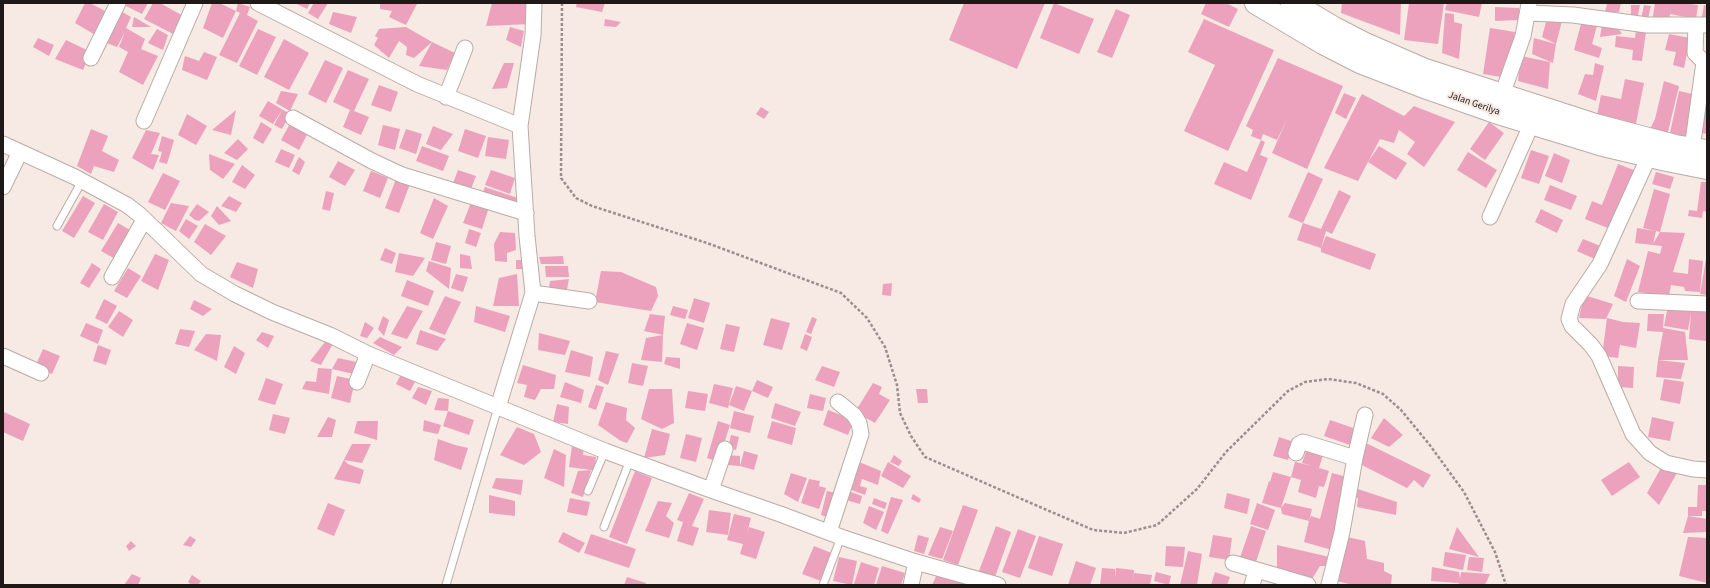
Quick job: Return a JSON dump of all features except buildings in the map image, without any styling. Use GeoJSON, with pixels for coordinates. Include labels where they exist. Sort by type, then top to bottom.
{"type":"FeatureCollection","features":[{"type":"Feature","properties":{"kind":"highway","name":"Jalan Gerilya"},"geometry":{"type":"LineString","coordinates":[[1256,3],[1324,43],[1360,62],[1440,93],[1603,145],[1707,168]]}},
{"type":"Feature","properties":{"kind":"highway","name":"Jalan Gerilya"},"geometry":{"type":"LineString","coordinates":[[1292,3],[1363,44],[1425,70],[1595,125],[1676,146],[1699,150]]}},
{"type":"Feature","properties":{"kind":"street"},"geometry":{"type":"LineString","coordinates":[[91,58],[118,3]]}},
{"type":"Feature","properties":{"kind":"street"},"geometry":{"type":"LineString","coordinates":[[144,122],[195,3]]}},
{"type":"Feature","properties":{"kind":"street"},"geometry":{"type":"LineString","coordinates":[[258,3],[417,84],[520,126]]}},
{"type":"Feature","properties":{"kind":"street"},"geometry":{"type":"LineString","coordinates":[[498,407],[533,293],[520,126],[533,35],[534,3]]}},
{"type":"Feature","properties":{"kind":"street"},"geometry":{"type":"LineString","coordinates":[[1502,95],[1523,36],[1529,8],[1647,26],[1702,25],[1695,53],[1704,62],[1699,150]]}},
{"type":"Feature","properties":{"kind":"street"},"geometry":{"type":"LineString","coordinates":[[446,97],[464,48]]}},
{"type":"Feature","properties":{"kind":"street"},"geometry":{"type":"LineString","coordinates":[[293,118],[372,161],[402,175],[526,213]]}},
{"type":"Feature","properties":{"kind":"street"},"geometry":{"type":"LineString","coordinates":[[1490,217],[1532,123]]}},
{"type":"Feature","properties":{"kind":"street"},"geometry":{"type":"LineString","coordinates":[[3,144],[82,181],[127,205],[201,274],[235,294],[332,336],[368,354],[605,451],[711,490],[835,535],[916,562],[998,585]]}},
{"type":"Feature","properties":{"kind":"street"},"geometry":{"type":"LineString","coordinates":[[3,187],[20,152]]}},
{"type":"Feature","properties":{"kind":"street"},"geometry":{"type":"LineString","coordinates":[[1649,156],[1600,264],[1573,304],[1569,319],[1572,326],[1591,345],[1599,356],[1633,434],[1650,453],[1666,464],[1707,470]]}},
{"type":"Feature","properties":{"kind":"street"},"geometry":{"type":"LineString","coordinates":[[112,277],[144,220]]}},
{"type":"Feature","properties":{"kind":"street"},"geometry":{"type":"LineString","coordinates":[[533,293],[589,300]]}},
{"type":"Feature","properties":{"kind":"street"},"geometry":{"type":"LineString","coordinates":[[1638,301],[1707,304]]}},
{"type":"Feature","properties":{"kind":"street"},"geometry":{"type":"LineString","coordinates":[[357,382],[368,354]]}},
{"type":"Feature","properties":{"kind":"street"},"geometry":{"type":"LineString","coordinates":[[3,356],[41,373]]}},
{"type":"Feature","properties":{"kind":"street"},"geometry":{"type":"LineString","coordinates":[[835,535],[861,434],[859,423],[854,415],[838,402]]}},
{"type":"Feature","properties":{"kind":"street"},"geometry":{"type":"LineString","coordinates":[[1329,585],[1342,532],[1355,458],[1365,415]]}},
{"type":"Feature","properties":{"kind":"street"},"geometry":{"type":"LineString","coordinates":[[1296,453],[1299,444],[1303,442],[1355,458]]}},
{"type":"Feature","properties":{"kind":"street"},"geometry":{"type":"LineString","coordinates":[[711,490],[725,449]]}},
{"type":"Feature","properties":{"kind":"street"},"geometry":{"type":"LineString","coordinates":[[911,585],[916,562]]}},
{"type":"Feature","properties":{"kind":"street"},"geometry":{"type":"LineString","coordinates":[[1233,563],[1308,585]]}},
{"type":"Feature","properties":{"kind":"lane"},"geometry":{"type":"LineString","coordinates":[[57,226],[82,181]]}},
{"type":"Feature","properties":{"kind":"lane"},"geometry":{"type":"LineString","coordinates":[[446,585],[498,407]]}},
{"type":"Feature","properties":{"kind":"lane"},"geometry":{"type":"LineString","coordinates":[[588,491],[605,451]]}},
{"type":"Feature","properties":{"kind":"lane"},"geometry":{"type":"LineString","coordinates":[[604,527],[630,460]]}},
{"type":"Feature","properties":{"kind":"lane"},"geometry":{"type":"LineString","coordinates":[[823,585],[835,535]]}},
{"type":"Feature","properties":{"kind":"path"},"geometry":{"type":"LineString","coordinates":[[562,3],[562,178],[576,198],[592,206],[707,243],[840,293],[867,318],[885,347],[897,385],[900,413],[925,457],[1092,530],[1124,533],[1157,525],[1197,489],[1226,452],[1288,391],[1305,382],[1328,379],[1356,383],[1383,394],[1388,398],[1401,410],[1429,444],[1464,492],[1495,552],[1506,585]]}}]}
